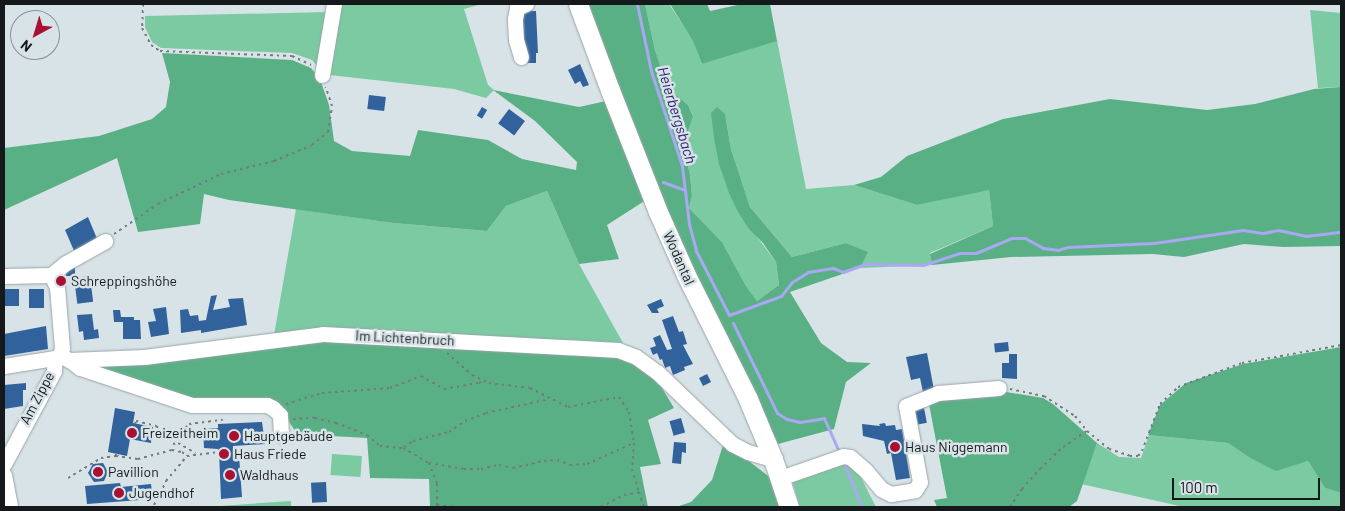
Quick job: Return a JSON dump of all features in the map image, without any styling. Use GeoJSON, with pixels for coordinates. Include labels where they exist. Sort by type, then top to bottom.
{"type":"FeatureCollection","features":[{"type":"Feature","properties":{"kind":"main road","name":"Wodantal"},"geometry":{"type":"LineString","coordinates":[[578,4],[658,212],[691,285],[748,399],[773,459],[790,507]]}},
{"type":"Feature","properties":{"kind":"street"},"geometry":{"type":"LineString","coordinates":[[322,75],[334,4]]}},
{"type":"Feature","properties":{"kind":"street"},"geometry":{"type":"LineString","coordinates":[[521,57],[516,40],[515,20],[517,8],[526,4]]}},
{"type":"Feature","properties":{"kind":"street"},"geometry":{"type":"LineString","coordinates":[[4,276],[51,275],[66,263],[105,241]]}},
{"type":"Feature","properties":{"kind":"street","name":"Am Zippe"},"geometry":{"type":"LineString","coordinates":[[4,464],[6,456],[62,358],[56,286],[51,275]]}},
{"type":"Feature","properties":{"kind":"street","name":"Im Lichtenbruch"},"geometry":{"type":"LineString","coordinates":[[4,366],[62,358],[144,357],[324,334],[618,350],[636,357],[657,372],[732,444],[748,452],[773,459]]}},
{"type":"Feature","properties":{"kind":"street"},"geometry":{"type":"LineString","coordinates":[[62,358],[80,368],[192,405],[267,405],[282,410],[281,435]]}},
{"type":"Feature","properties":{"kind":"street"},"geometry":{"type":"LineString","coordinates":[[780,478],[843,456],[850,457],[866,471],[881,489],[891,494],[915,490],[920,482],[906,406],[938,393],[999,388]]}},
{"type":"Feature","properties":{"kind":"street"},"geometry":{"type":"LineString","coordinates":[[4,475],[10,507]]}},
{"type":"Feature","properties":{"kind":"path"},"geometry":{"type":"LineString","coordinates":[[105,241],[158,204],[221,174],[274,161],[312,145],[328,132],[332,106],[322,75],[310,63],[292,56],[160,51],[151,45],[142,28],[143,4]]}},
{"type":"Feature","properties":{"kind":"path"},"geometry":{"type":"LineString","coordinates":[[444,340],[447,352],[472,375],[483,380],[530,388],[568,407],[619,397],[629,412],[634,442],[632,469],[644,507]]}},
{"type":"Feature","properties":{"kind":"path"},"geometry":{"type":"LineString","coordinates":[[999,388],[1044,396],[1075,416],[1087,431],[1109,449],[1130,456],[1138,456],[1160,404],[1178,387],[1242,363],[1341,345]]}},
{"type":"Feature","properties":{"kind":"path"},"geometry":{"type":"LineString","coordinates":[[483,380],[479,383],[444,389],[421,376],[390,388],[322,393],[282,410],[294,420],[315,418],[336,423],[367,435],[380,446],[403,448],[429,462],[464,470],[499,465],[513,468],[557,460],[570,465],[587,464],[634,442]]}},
{"type":"Feature","properties":{"kind":"path"},"geometry":{"type":"LineString","coordinates":[[403,448],[414,441],[449,432],[475,417],[549,399]]}},
{"type":"Feature","properties":{"kind":"path"},"geometry":{"type":"LineString","coordinates":[[171,438],[176,437],[189,424],[223,420]]}},
{"type":"Feature","properties":{"kind":"path"},"geometry":{"type":"LineString","coordinates":[[135,424],[136,421],[156,426],[171,438],[172,450]]}},
{"type":"Feature","properties":{"kind":"path"},"geometry":{"type":"LineString","coordinates":[[1010,507],[1022,488],[1040,469],[1063,447],[1087,431]]}},
{"type":"Feature","properties":{"kind":"path"},"geometry":{"type":"LineString","coordinates":[[176,437],[178,443]]}},
{"type":"Feature","properties":{"kind":"path"},"geometry":{"type":"LineString","coordinates":[[173,444],[178,443],[196,453]]}},
{"type":"Feature","properties":{"kind":"path"},"geometry":{"type":"LineString","coordinates":[[68,478],[100,458],[116,455],[138,459],[172,450],[182,452],[187,456]]}},
{"type":"Feature","properties":{"kind":"path"},"geometry":{"type":"LineString","coordinates":[[154,505],[166,481],[187,456],[196,453],[219,452]]}},
{"type":"Feature","properties":{"kind":"path"},"geometry":{"type":"LineString","coordinates":[[429,462],[436,483],[437,506],[457,507]]}},
{"type":"Feature","properties":{"kind":"path"},"geometry":{"type":"LineString","coordinates":[[601,507],[624,495],[639,492]]}},
{"type":"Feature","properties":{"kind":"green space"},"geometry":{"type":"Polygon","coordinates":[[[337,4],[482,4],[464,9],[488,85],[494,90],[486,98],[454,89],[330,75],[326,71],[337,4]]]}},
{"type":"Feature","properties":{"kind":"green space"},"geometry":{"type":"Polygon","coordinates":[[[586,4],[645,4],[655,50],[668,88],[688,105],[693,116],[683,147],[690,174],[692,196],[689,208],[722,242],[746,286],[757,301],[779,285],[776,262],[763,243],[749,229],[729,193],[719,164],[714,138],[711,113],[717,107],[725,114],[731,149],[750,207],[792,257],[846,243],[868,252],[860,268],[790,292],[821,343],[847,362],[871,363],[846,382],[834,429],[778,444],[689,259],[652,174],[586,4]]]}},
{"type":"Feature","properties":{"kind":"green space"},"geometry":{"type":"Polygon","coordinates":[[[645,4],[669,4],[693,40],[702,64],[777,40],[806,189],[854,185],[917,205],[989,189],[993,226],[930,253],[932,265],[860,268],[867,252],[846,243],[792,257],[750,207],[731,149],[725,114],[738,212],[776,262],[779,285],[757,301],[746,286],[722,242],[689,208],[692,196],[690,174],[683,147],[693,115],[688,105],[668,88],[655,50],[645,4]]]}},
{"type":"Feature","properties":{"kind":"green space"},"geometry":{"type":"Polygon","coordinates":[[[670,4],[707,4],[710,11],[742,4],[770,4],[777,41],[702,64],[693,41],[670,4]]]}},
{"type":"Feature","properties":{"kind":"green space"},"geometry":{"type":"Polygon","coordinates":[[[1310,10],[1341,13],[1341,87],[1318,88],[1310,10]]]}},
{"type":"Feature","properties":{"kind":"green space"},"geometry":{"type":"Polygon","coordinates":[[[329,12],[318,67],[312,60],[292,53],[161,48],[152,42],[145,27],[145,16],[329,12]]]}},
{"type":"Feature","properties":{"kind":"green space"},"geometry":{"type":"Polygon","coordinates":[[[162,53],[292,60],[311,68],[320,79],[329,105],[334,141],[352,151],[410,156],[418,130],[488,140],[522,159],[576,170],[577,162],[535,121],[493,90],[579,107],[606,101],[646,200],[607,225],[619,259],[579,264],[547,191],[506,206],[487,231],[393,223],[229,200],[204,194],[200,224],[138,232],[117,158],[4,210],[4,148],[99,136],[152,119],[166,107],[170,82],[162,53]]]}},
{"type":"Feature","properties":{"kind":"green space"},"geometry":{"type":"Polygon","coordinates":[[[1341,87],[1341,246],[1283,247],[1244,244],[1184,257],[1153,254],[1011,257],[932,265],[930,254],[993,226],[989,190],[917,205],[854,185],[881,177],[907,156],[1003,119],[1110,99],[1207,110],[1255,104],[1314,89],[1341,87]]]}},
{"type":"Feature","properties":{"kind":"green space"},"geometry":{"type":"Polygon","coordinates":[[[547,191],[579,264],[623,343],[467,336],[274,335],[296,209],[393,223],[487,231],[506,206],[547,191]]]}},
{"type":"Feature","properties":{"kind":"green space"},"geometry":{"type":"Polygon","coordinates":[[[323,338],[625,356],[659,383],[674,408],[648,420],[661,464],[640,467],[648,507],[430,507],[429,479],[370,478],[367,438],[297,434],[275,400],[193,401],[82,365],[323,338]]]}},
{"type":"Feature","properties":{"kind":"green space"},"geometry":{"type":"Polygon","coordinates":[[[1341,347],[1341,493],[1325,488],[1308,461],[1276,471],[1250,458],[1228,443],[1148,435],[1160,405],[1186,383],[1243,364],[1341,347]]]}},
{"type":"Feature","properties":{"kind":"green space"},"geometry":{"type":"Polygon","coordinates":[[[994,390],[1043,398],[1053,404],[1097,443],[1077,501],[1069,507],[937,507],[934,500],[947,498],[928,399],[994,390]]]}},
{"type":"Feature","properties":{"kind":"green space"},"geometry":{"type":"Polygon","coordinates":[[[1149,435],[1228,443],[1250,458],[1276,470],[1308,461],[1325,488],[1341,493],[1341,507],[1184,507],[1081,484],[1097,443],[1119,457],[1141,458],[1149,435]]]}},
{"type":"Feature","properties":{"kind":"green space"},"geometry":{"type":"Polygon","coordinates":[[[724,442],[772,479],[781,507],[676,507],[691,502],[712,480],[724,442]]]}},
{"type":"Feature","properties":{"kind":"green space"},"geometry":{"type":"Polygon","coordinates":[[[332,454],[362,456],[360,477],[331,475],[332,454]]]}},
{"type":"Feature","properties":{"kind":"green space"},"geometry":{"type":"Polygon","coordinates":[[[854,464],[876,507],[800,507],[792,480],[836,465],[854,464]]]}},
{"type":"Feature","properties":{"kind":"green space"},"geometry":{"type":"Polygon","coordinates":[[[291,501],[291,507],[205,507],[291,501]]]}},
{"type":"Feature","properties":{"kind":"building"},"geometry":{"type":"Polygon","coordinates":[[[520,11],[536,11],[538,53],[536,53],[536,63],[527,63],[526,53],[522,53],[520,11]]]}},
{"type":"Feature","properties":{"kind":"building"},"geometry":{"type":"Polygon","coordinates":[[[580,64],[589,85],[583,87],[580,81],[575,84],[568,70],[580,64]]]}},
{"type":"Feature","properties":{"kind":"building"},"geometry":{"type":"Polygon","coordinates":[[[369,95],[386,97],[384,111],[367,109],[369,95]]]}},
{"type":"Feature","properties":{"kind":"building"},"geometry":{"type":"Polygon","coordinates":[[[482,107],[487,110],[482,119],[477,116],[482,107]]]}},
{"type":"Feature","properties":{"kind":"building"},"geometry":{"type":"Polygon","coordinates":[[[509,109],[525,121],[514,135],[498,123],[509,109]]]}},
{"type":"Feature","properties":{"kind":"building"},"geometry":{"type":"Polygon","coordinates":[[[88,217],[98,241],[75,253],[65,230],[88,217]]]}},
{"type":"Feature","properties":{"kind":"building"},"geometry":{"type":"Polygon","coordinates":[[[66,267],[75,267],[75,276],[66,276],[66,267]]]}},
{"type":"Feature","properties":{"kind":"building"},"geometry":{"type":"Polygon","coordinates":[[[90,276],[93,302],[77,304],[74,278],[90,276]]]}},
{"type":"Feature","properties":{"kind":"building"},"geometry":{"type":"Polygon","coordinates":[[[4,289],[19,289],[19,306],[4,306],[4,289]]]}},
{"type":"Feature","properties":{"kind":"building"},"geometry":{"type":"Polygon","coordinates":[[[29,289],[44,289],[44,308],[29,308],[29,289]]]}},
{"type":"Feature","properties":{"kind":"building"},"geometry":{"type":"Polygon","coordinates":[[[217,295],[213,310],[230,307],[228,299],[243,298],[247,325],[201,333],[201,330],[181,333],[180,310],[188,309],[190,316],[198,315],[199,321],[206,320],[211,296],[217,295]]]}},
{"type":"Feature","properties":{"kind":"building"},"geometry":{"type":"Polygon","coordinates":[[[661,299],[664,306],[657,309],[659,313],[652,313],[647,305],[661,299]]]}},
{"type":"Feature","properties":{"kind":"building"},"geometry":{"type":"Polygon","coordinates":[[[166,307],[169,334],[151,337],[148,322],[156,321],[153,309],[166,307]]]}},
{"type":"Feature","properties":{"kind":"building"},"geometry":{"type":"Polygon","coordinates":[[[113,310],[120,310],[121,317],[134,317],[134,320],[140,320],[141,339],[123,339],[123,322],[114,322],[113,310]]]}},
{"type":"Feature","properties":{"kind":"building"},"geometry":{"type":"Polygon","coordinates":[[[92,314],[94,330],[98,329],[99,338],[84,340],[83,331],[79,332],[77,315],[92,314]]]}},
{"type":"Feature","properties":{"kind":"building"},"geometry":{"type":"Polygon","coordinates":[[[673,316],[679,332],[683,331],[687,344],[683,345],[693,364],[684,367],[685,370],[673,375],[670,366],[665,368],[662,359],[660,360],[657,353],[653,355],[650,348],[656,346],[653,338],[660,335],[667,350],[672,349],[662,320],[673,316]]]}},
{"type":"Feature","properties":{"kind":"building"},"geometry":{"type":"Polygon","coordinates":[[[46,326],[48,349],[4,356],[4,334],[46,326]]]}},
{"type":"Feature","properties":{"kind":"building"},"geometry":{"type":"Polygon","coordinates":[[[1008,342],[1009,351],[995,352],[994,343],[1008,342]]]}},
{"type":"Feature","properties":{"kind":"building"},"geometry":{"type":"Polygon","coordinates":[[[927,353],[934,390],[923,392],[920,378],[911,380],[906,357],[927,353]]]}},
{"type":"Feature","properties":{"kind":"building"},"geometry":{"type":"Polygon","coordinates":[[[1009,354],[1017,354],[1017,379],[1002,378],[1002,363],[1009,363],[1009,354]]]}},
{"type":"Feature","properties":{"kind":"building"},"geometry":{"type":"Polygon","coordinates":[[[707,374],[711,382],[703,386],[699,378],[707,374]]]}},
{"type":"Feature","properties":{"kind":"building"},"geometry":{"type":"Polygon","coordinates":[[[26,383],[26,390],[23,390],[23,406],[4,409],[4,385],[26,383]]]}},
{"type":"Feature","properties":{"kind":"building","name":"Freizeitheim"},"geometry":{"type":"Polygon","coordinates":[[[115,408],[135,412],[133,423],[153,427],[151,443],[130,439],[127,456],[108,452],[115,408]]]}},
{"type":"Feature","properties":{"kind":"building"},"geometry":{"type":"Polygon","coordinates":[[[924,408],[927,423],[918,424],[915,410],[924,408]]]}},
{"type":"Feature","properties":{"kind":"building"},"geometry":{"type":"Polygon","coordinates":[[[681,418],[685,432],[674,436],[669,421],[681,418]]]}},
{"type":"Feature","properties":{"kind":"building","name":"Hauptgebäude"},"geometry":{"type":"Polygon","coordinates":[[[262,422],[265,444],[233,446],[233,454],[239,455],[242,497],[221,499],[219,452],[218,449],[204,448],[203,429],[218,428],[218,424],[262,422]]]}},
{"type":"Feature","properties":{"kind":"building","name":"Haus Niggemann"},"geometry":{"type":"Polygon","coordinates":[[[885,423],[886,426],[895,425],[896,430],[902,429],[910,478],[896,480],[891,453],[887,454],[884,441],[863,436],[862,424],[880,426],[879,424],[885,423]]]}},
{"type":"Feature","properties":{"kind":"building"},"geometry":{"type":"Polygon","coordinates":[[[674,442],[686,443],[686,453],[682,452],[681,464],[672,463],[674,442]]]}},
{"type":"Feature","properties":{"kind":"building","name":"Pavillion"},"geometry":{"type":"Polygon","coordinates":[[[103,463],[108,472],[104,481],[94,482],[88,473],[93,464],[103,463]]]}},
{"type":"Feature","properties":{"kind":"building"},"geometry":{"type":"Polygon","coordinates":[[[326,482],[327,502],[312,503],[311,483],[326,482]]]}},
{"type":"Feature","properties":{"kind":"building","name":"Jugendhof"},"geometry":{"type":"Polygon","coordinates":[[[120,483],[121,487],[151,484],[153,499],[87,504],[85,486],[120,483]]]}},
{"type":"Feature","properties":{"kind":"waterway"},"geometry":{"type":"LineString","coordinates":[[637,4],[651,71],[682,166],[689,224],[696,251],[729,315],[781,296],[792,282],[808,272],[833,268],[843,272],[865,264],[923,265],[960,253],[976,253],[1012,238],[1025,238],[1043,248],[1058,250],[1068,247],[1154,243],[1243,230],[1263,233],[1278,230],[1306,236],[1341,232]]}},
{"type":"Feature","properties":{"kind":"waterway"},"geometry":{"type":"LineString","coordinates":[[663,182],[685,190]]}},
{"type":"Feature","properties":{"kind":"waterway","name":"Heierbergsbach"},"geometry":{"type":"LineString","coordinates":[[733,323],[777,413],[787,419],[800,422],[824,418],[839,452]]}},
{"type":"Feature","properties":{"kind":"waterway","name":"Heierbergsbach"},"geometry":{"type":"LineString","coordinates":[[843,461],[862,507]]}},
{"type":"Feature","properties":{"kind":"place","name":"Schreppingshöhe"},"geometry":{"type":"Point","coordinates":[61,281]}},
{"type":"Feature","properties":{"kind":"place","name":"Freizeitheim"},"geometry":{"type":"Point","coordinates":[132,433]}},
{"type":"Feature","properties":{"kind":"place","name":"Hauptgebäude"},"geometry":{"type":"Point","coordinates":[234,436]}},
{"type":"Feature","properties":{"kind":"place","name":"Haus Niggemann"},"geometry":{"type":"Point","coordinates":[895,447]}},
{"type":"Feature","properties":{"kind":"place","name":"Haus Friede"},"geometry":{"type":"Point","coordinates":[224,454]}},
{"type":"Feature","properties":{"kind":"place","name":"Pavillion"},"geometry":{"type":"Point","coordinates":[98,472]}},
{"type":"Feature","properties":{"kind":"place","name":"Waldhaus"},"geometry":{"type":"Point","coordinates":[230,475]}},
{"type":"Feature","properties":{"kind":"place","name":"Jugendhof"},"geometry":{"type":"Point","coordinates":[119,493]}}]}
